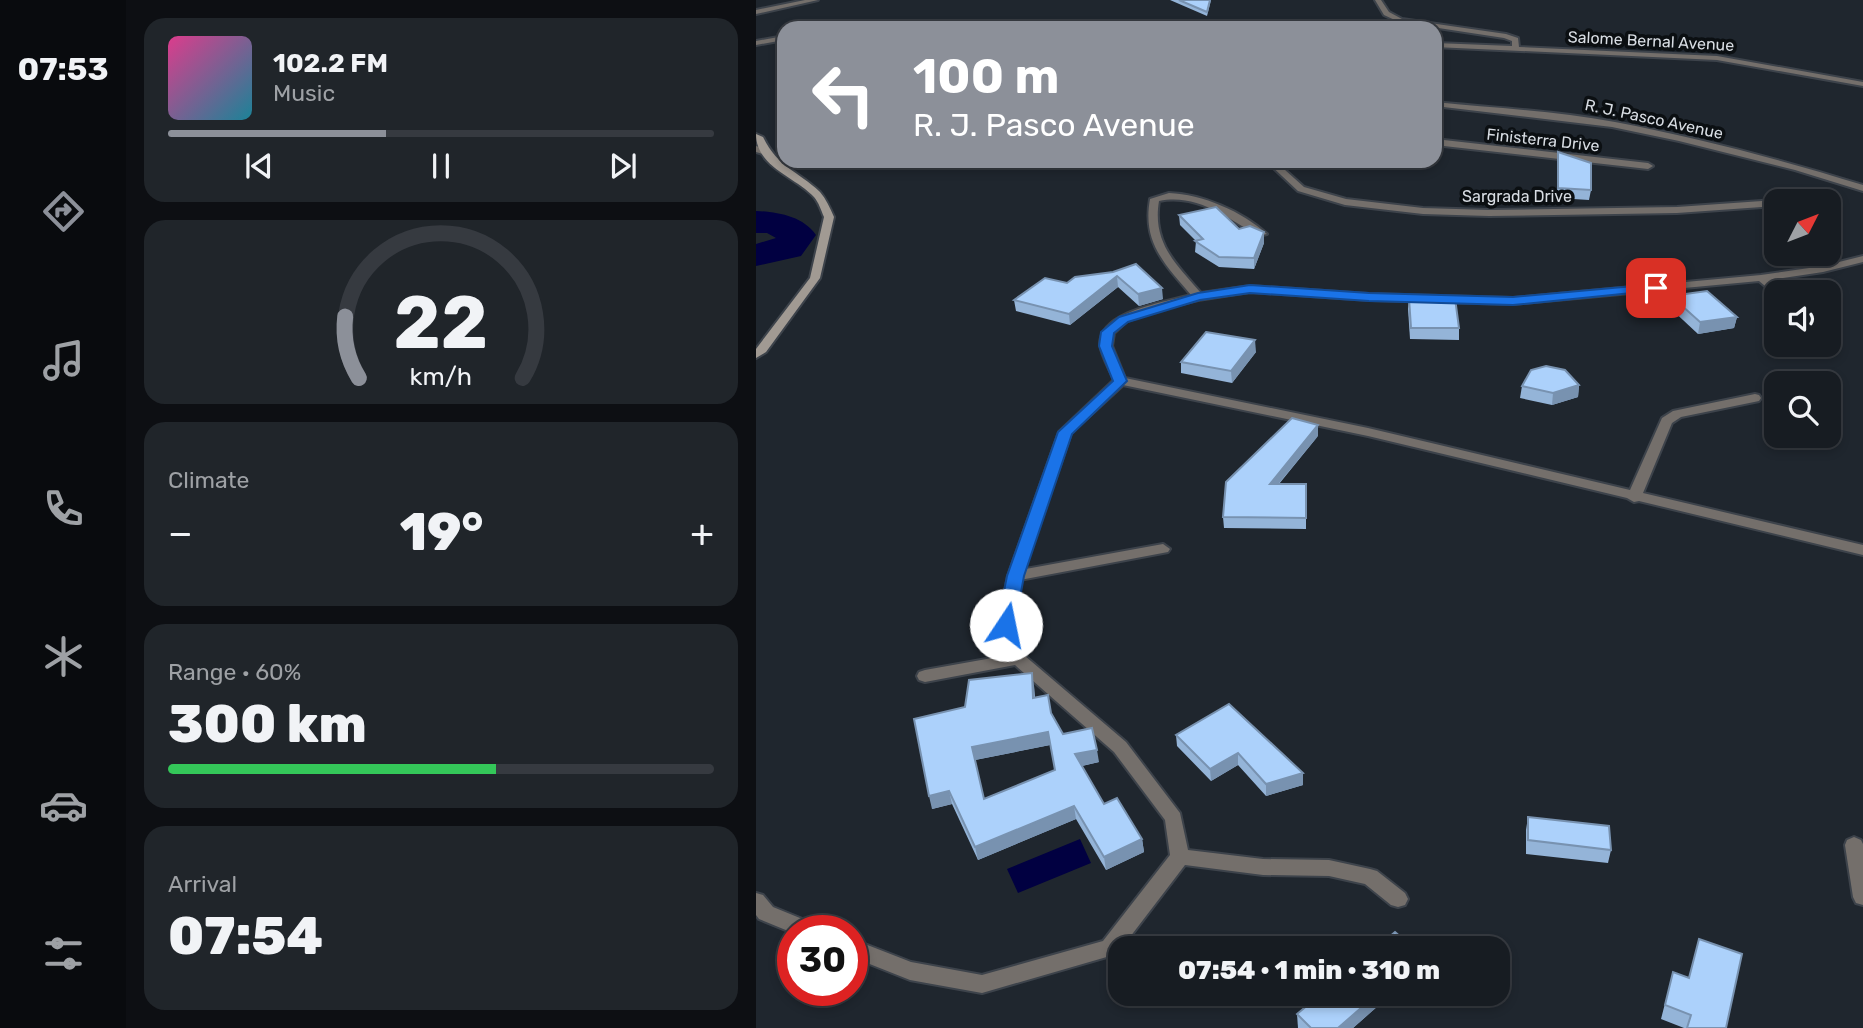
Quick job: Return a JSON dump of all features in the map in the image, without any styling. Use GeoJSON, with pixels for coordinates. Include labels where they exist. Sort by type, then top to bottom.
{"type":"FeatureCollection","features":[{"type":"Feature","properties":{"kind":"street"},"geometry":{"type":"LineString","coordinates":[[756,12],[815,0]]}},
{"type":"Feature","properties":{"kind":"street"},"geometry":{"type":"LineString","coordinates":[[1378,0],[1382,9],[1401,21]]}},
{"type":"Feature","properties":{"kind":"street"},"geometry":{"type":"LineString","coordinates":[[1442,27],[1506,36],[1515,40],[1516,48]]}},
{"type":"Feature","properties":{"kind":"street"},"geometry":{"type":"LineString","coordinates":[[756,43],[777,39]]}},
{"type":"Feature","properties":{"kind":"street","name":"Salome Bernal Avenue"},"geometry":{"type":"LineString","coordinates":[[1442,45],[1717,58],[1863,84]]}},
{"type":"Feature","properties":{"kind":"street","name":"R. J. Pasco Avenue"},"geometry":{"type":"LineString","coordinates":[[1442,105],[1612,124],[1732,151],[1863,188]]}},
{"type":"Feature","properties":{"kind":"street"},"geometry":{"type":"LineString","coordinates":[[756,137],[760,139],[759,150],[777,166]]}},
{"type":"Feature","properties":{"kind":"street","name":"Finisterra Drive"},"geometry":{"type":"LineString","coordinates":[[1442,143],[1648,166]]}},
{"type":"Feature","properties":{"kind":"street"},"geometry":{"type":"LineString","coordinates":[[756,354],[762,350],[814,278],[829,217],[818,195],[779,168]]}},
{"type":"Feature","properties":{"kind":"street","name":"Sargrada Drive"},"geometry":{"type":"LineString","coordinates":[[1278,168],[1301,189],[1345,202],[1423,211],[1489,213],[1677,210],[1764,204]]}},
{"type":"Feature","properties":{"kind":"street"},"geometry":{"type":"LineString","coordinates":[[1198,297],[1154,243],[1152,209],[1155,200],[1173,194],[1199,199],[1262,234]]}},
{"type":"Feature","properties":{"kind":"street"},"geometry":{"type":"LineString","coordinates":[[1120,381],[1106,346],[1108,332],[1123,320],[1198,297],[1250,289],[1369,297],[1513,301],[1761,278],[1863,260]]}},
{"type":"Feature","properties":{"kind":"street"},"geometry":{"type":"LineString","coordinates":[[1823,269],[1863,270]]}},
{"type":"Feature","properties":{"kind":"street"},"geometry":{"type":"LineString","coordinates":[[1120,381],[1368,432],[1634,498],[1863,550]]}},
{"type":"Feature","properties":{"kind":"street"},"geometry":{"type":"LineString","coordinates":[[868,954],[911,971],[982,984],[1110,948],[1181,857],[1174,818],[1120,747],[1018,659],[1006,625],[1015,576],[1065,432],[1120,381]]}},
{"type":"Feature","properties":{"kind":"street"},"geometry":{"type":"LineString","coordinates":[[1634,498],[1666,421],[1677,414],[1755,398]]}},
{"type":"Feature","properties":{"kind":"street"},"geometry":{"type":"LineString","coordinates":[[1015,576],[1163,549]]}},
{"type":"Feature","properties":{"kind":"street"},"geometry":{"type":"LineString","coordinates":[[925,676],[1018,659]]}},
{"type":"Feature","properties":{"kind":"street"},"geometry":{"type":"LineString","coordinates":[[1854,845],[1863,897]]}},
{"type":"Feature","properties":{"kind":"street"},"geometry":{"type":"LineString","coordinates":[[1181,857],[1263,867],[1329,868],[1370,877],[1398,900]]}},
{"type":"Feature","properties":{"kind":"street"},"geometry":{"type":"LineString","coordinates":[[759,912],[777,919]]}},
{"type":"Feature","properties":{"kind":"shaded area"},"geometry":{"type":"Polygon","coordinates":[[[1080,839],[1091,863],[1018,893],[1007,869],[1080,839]]]}},
{"type":"Feature","properties":{"kind":"building"},"geometry":{"type":"Polygon","coordinates":[[[1179,0],[1210,0],[1207,12],[1179,0]]]}},
{"type":"Feature","properties":{"kind":"building"},"geometry":{"type":"Polygon","coordinates":[[[1558,152],[1591,163],[1591,190],[1558,188],[1558,152]]]}},
{"type":"Feature","properties":{"kind":"building"},"geometry":{"type":"Polygon","coordinates":[[[1216,207],[1239,229],[1250,226],[1264,232],[1254,258],[1219,257],[1195,241],[1203,239],[1179,215],[1216,207]]]}},
{"type":"Feature","properties":{"kind":"building"},"geometry":{"type":"Polygon","coordinates":[[[1136,264],[1162,288],[1138,294],[1117,276],[1069,314],[1014,300],[1045,278],[1067,283],[1075,277],[1113,272],[1136,264]]]}},
{"type":"Feature","properties":{"kind":"building"},"geometry":{"type":"Polygon","coordinates":[[[1707,291],[1737,317],[1700,322],[1671,296],[1707,291]]]}},
{"type":"Feature","properties":{"kind":"building"},"geometry":{"type":"Polygon","coordinates":[[[1409,298],[1455,298],[1459,328],[1411,328],[1409,298]]]}},
{"type":"Feature","properties":{"kind":"building"},"geometry":{"type":"Polygon","coordinates":[[[1206,332],[1255,340],[1231,371],[1181,362],[1206,332]]]}},
{"type":"Feature","properties":{"kind":"building"},"geometry":{"type":"Polygon","coordinates":[[[1546,366],[1565,370],[1579,385],[1553,393],[1522,386],[1531,370],[1546,366]]]}},
{"type":"Feature","properties":{"kind":"building"},"geometry":{"type":"Polygon","coordinates":[[[1292,418],[1318,425],[1270,484],[1306,484],[1306,518],[1223,517],[1226,482],[1292,418]]]}},
{"type":"Feature","properties":{"kind":"building"},"geometry":{"type":"Polygon","coordinates":[[[1032,673],[1033,698],[1048,695],[1051,713],[1063,734],[1092,728],[1097,750],[1075,754],[1104,804],[1117,798],[1142,839],[1104,857],[1074,806],[975,847],[949,791],[929,796],[914,719],[965,707],[969,680],[1032,673]],[[1048,732],[972,747],[984,799],[1055,770],[1048,732]]]}},
{"type":"Feature","properties":{"kind":"building"},"geometry":{"type":"Polygon","coordinates":[[[1229,704],[1303,773],[1266,784],[1238,753],[1210,769],[1176,735],[1229,704]]]}},
{"type":"Feature","properties":{"kind":"building"},"geometry":{"type":"Polygon","coordinates":[[[1528,817],[1609,826],[1611,850],[1528,840],[1528,817]]]}},
{"type":"Feature","properties":{"kind":"building"},"geometry":{"type":"Polygon","coordinates":[[[1699,939],[1742,954],[1726,1028],[1687,1028],[1691,1015],[1665,1005],[1673,972],[1689,978],[1699,939]]]}},
{"type":"Feature","properties":{"kind":"building"},"geometry":{"type":"Polygon","coordinates":[[[1307,1006],[1363,1006],[1338,1028],[1311,1028],[1297,1014],[1307,1006]]]}},
{"type":"Feature","properties":{"kind":"waterway"},"geometry":{"type":"LineString","coordinates":[[756,222],[774,223],[798,235],[788,248],[756,255]]}},
{"type":"Feature","properties":{"kind":"route"},"geometry":{"type":"LineString","coordinates":[[1006,625],[1015,576],[1065,432],[1078,417],[1120,381],[1106,346],[1108,332],[1123,320],[1154,308],[1198,297],[1250,289],[1369,297],[1513,301],[1656,288]]}}]}
